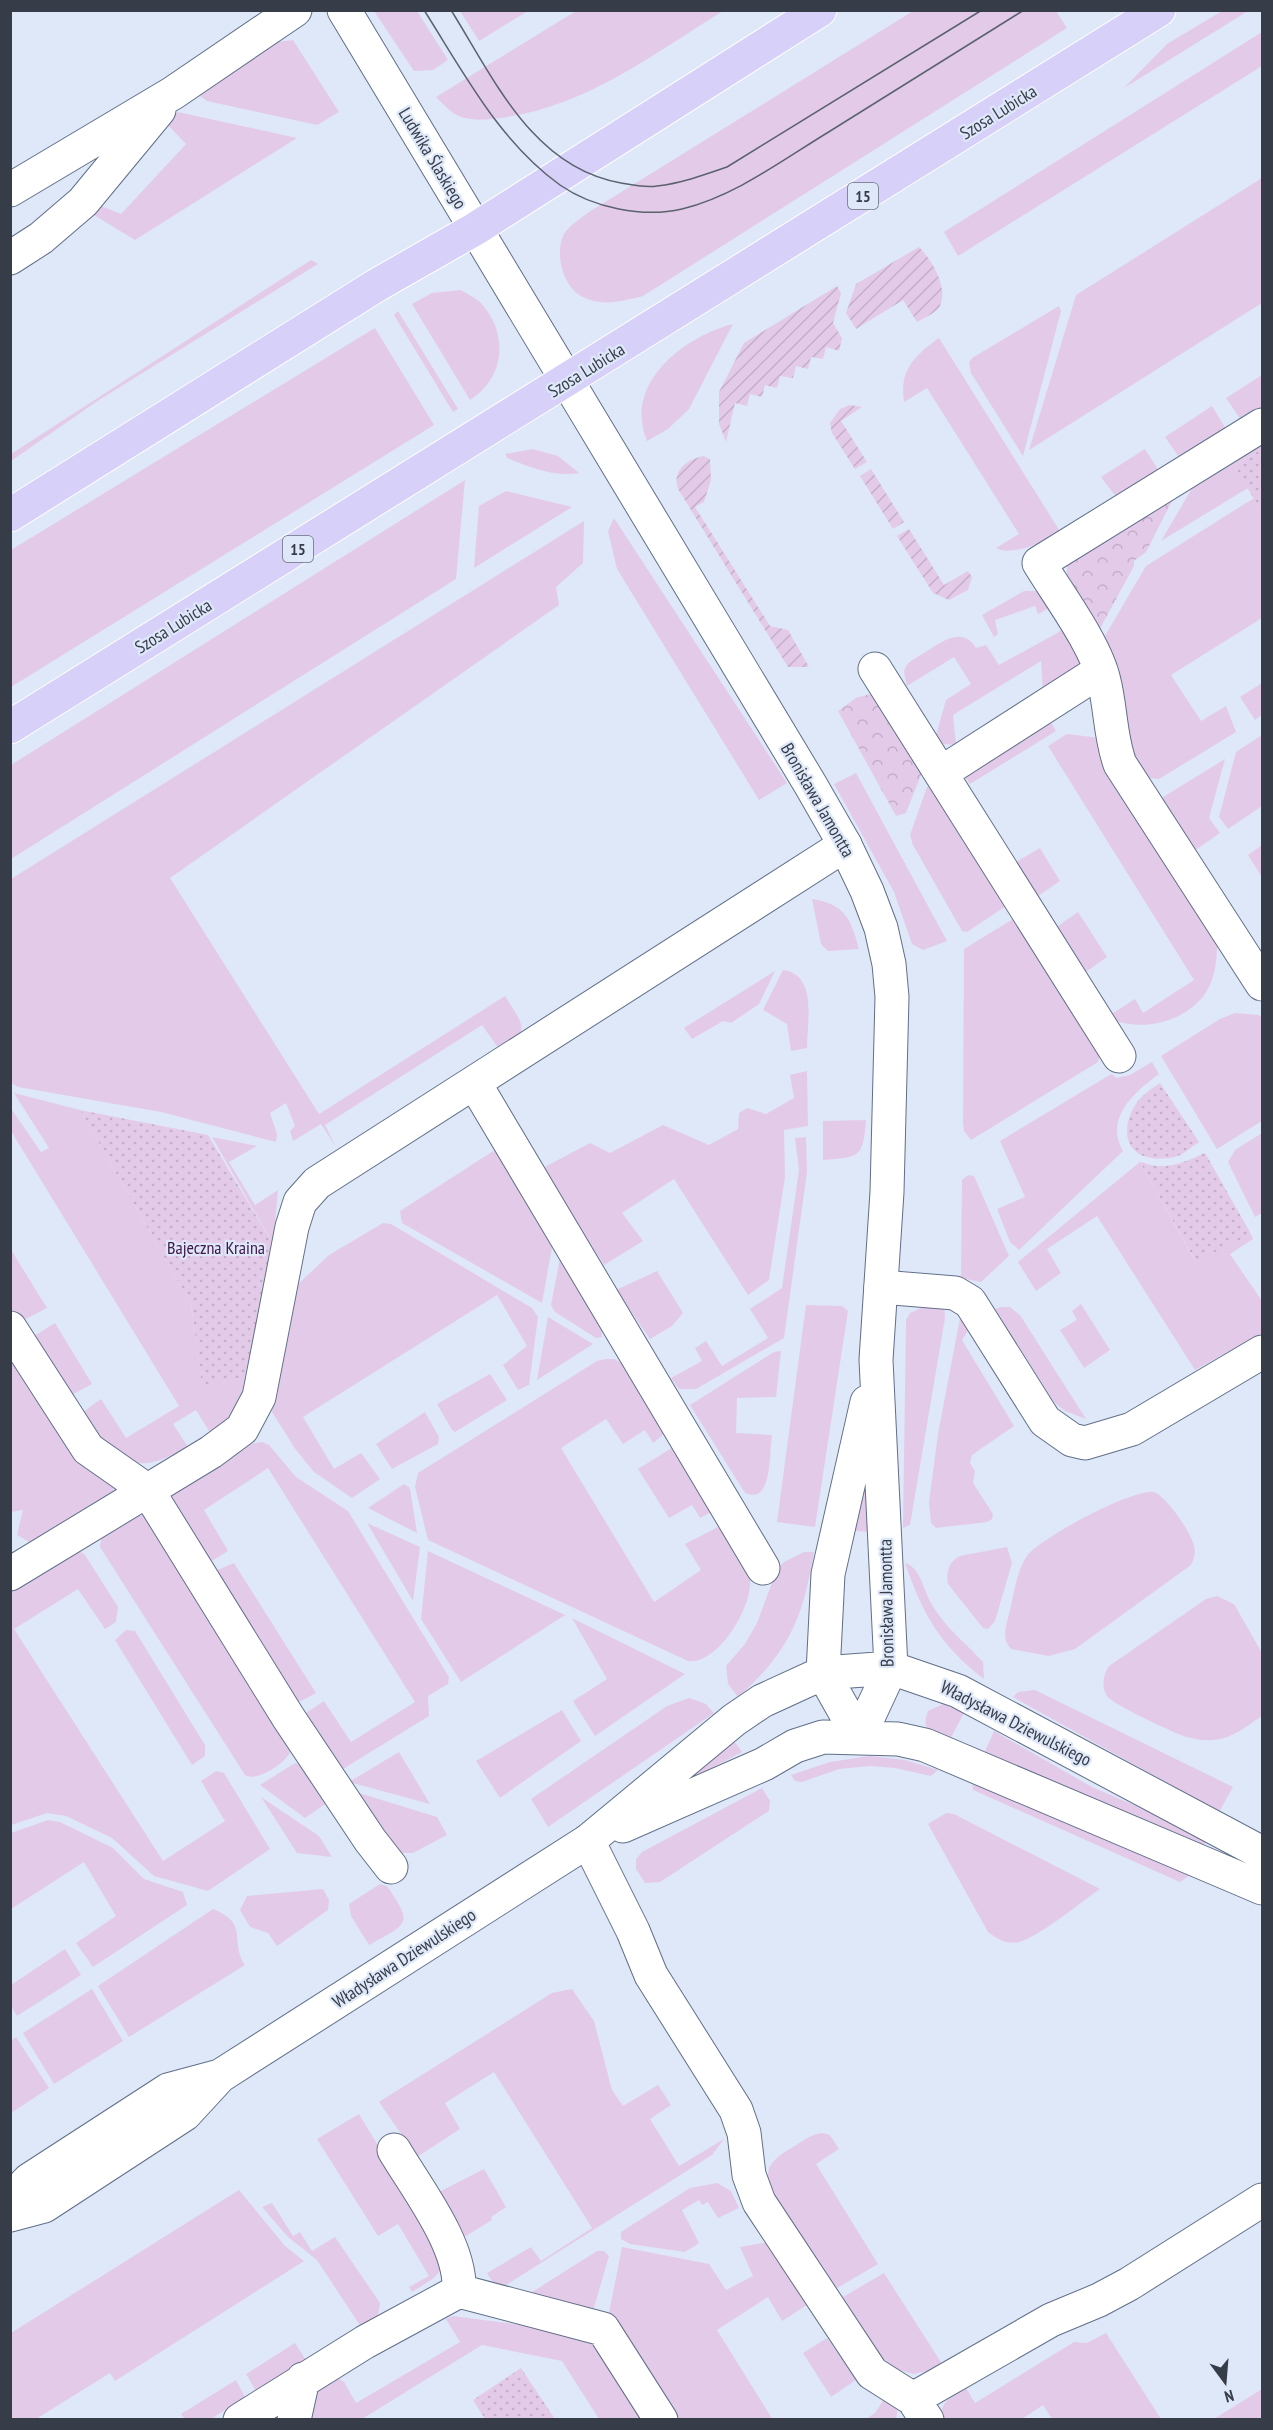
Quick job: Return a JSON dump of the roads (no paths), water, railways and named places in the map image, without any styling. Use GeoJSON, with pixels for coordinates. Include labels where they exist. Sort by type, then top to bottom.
{"type":"FeatureCollection","features":[{"type":"Feature","properties":{"kind":"main road"},"geometry":{"type":"LineString","coordinates":[[10,515],[377,285],[475,229],[820,10]]}},
{"type":"Feature","properties":{"kind":"main road","name":"Szosa Lubicka"},"geometry":{"type":"LineString","coordinates":[[10,727],[1159,10]]}},
{"type":"Feature","properties":{"kind":"street"},"geometry":{"type":"LineString","coordinates":[[10,190],[173,93],[295,10]]}},
{"type":"Feature","properties":{"kind":"street","name":"Ludwika Ślaskiego"},"geometry":{"type":"LineString","coordinates":[[344,10],[522,305]]}},
{"type":"Feature","properties":{"kind":"street"},"geometry":{"type":"LineString","coordinates":[[10,258],[41,237],[83,202],[173,93]]}},
{"type":"Feature","properties":{"kind":"street","name":"Bronisława Jamontta"},"geometry":{"type":"LineString","coordinates":[[522,305],[624,471],[845,845],[881,928],[889,964],[892,997],[887,1192],[876,1360],[891,1668],[859,1737]]}},
{"type":"Feature","properties":{"kind":"street"},"geometry":{"type":"LineString","coordinates":[[1263,425],[1039,563],[1093,653],[1104,681],[1111,734],[1120,764],[1263,984]]}},
{"type":"Feature","properties":{"kind":"street"},"geometry":{"type":"LineString","coordinates":[[875,669],[1119,1056]]}},
{"type":"Feature","properties":{"kind":"street"},"geometry":{"type":"LineString","coordinates":[[941,773],[1100,671]]}},
{"type":"Feature","properties":{"kind":"street"},"geometry":{"type":"LineString","coordinates":[[10,1574],[148,1491],[236,1433],[254,1410],[259,1397],[292,1227],[300,1202],[317,1183],[475,1084],[845,845]]}},
{"type":"Feature","properties":{"kind":"street"},"geometry":{"type":"LineString","coordinates":[[475,1084],[762,1568]]}},
{"type":"Feature","properties":{"kind":"street"},"geometry":{"type":"LineString","coordinates":[[881,1287],[955,1293],[970,1302],[1045,1421],[1072,1440],[1085,1443],[1132,1429],[1263,1352]]}},
{"type":"Feature","properties":{"kind":"street"},"geometry":{"type":"LineString","coordinates":[[10,1328],[88,1449],[148,1491],[288,1717],[370,1840],[391,1867]]}},
{"type":"Feature","properties":{"kind":"street","name":"Bronisława Jamontta"},"geometry":{"type":"LineString","coordinates":[[823,1673],[828,1574],[876,1360]]}},
{"type":"Feature","properties":{"kind":"street","name":"Władysława Dziewulskiego"},"geometry":{"type":"LineString","coordinates":[[10,2215],[44,2206],[184,2114],[220,2076],[588,1841],[734,1720],[762,1701],[823,1673],[891,1668],[958,1691],[1263,1853]]}},
{"type":"Feature","properties":{"kind":"street"},"geometry":{"type":"LineString","coordinates":[[823,1673],[859,1737]]}},
{"type":"Feature","properties":{"kind":"street","name":"Władysława Dziewulskiego"},"geometry":{"type":"LineString","coordinates":[[588,1841],[764,1764],[795,1746],[823,1737],[898,1739],[925,1745],[1263,1888]]}},
{"type":"Feature","properties":{"kind":"street"},"geometry":{"type":"LineString","coordinates":[[588,1841],[633,1931],[651,1975],[736,2110],[744,2133],[749,2175],[766,2214],[872,2373],[920,2409],[1051,2320],[1099,2300],[1128,2284],[1263,2200]]}},
{"type":"Feature","properties":{"kind":"street","name":"Władysława Dziewulskiego"},"geometry":{"type":"LineString","coordinates":[[10,2200],[29,2180],[168,2090],[220,2076]]}},
{"type":"Feature","properties":{"kind":"street"},"geometry":{"type":"LineString","coordinates":[[394,2150],[453,2250],[458,2262],[459,2291]]}},
{"type":"Feature","properties":{"kind":"street"},"geometry":{"type":"LineString","coordinates":[[240,2420],[303,2379],[459,2291],[603,2329],[660,2420]]}},
{"type":"Feature","properties":{"kind":"street"},"geometry":{"type":"LineString","coordinates":[[294,2420],[303,2379]]}},
{"type":"Feature","properties":{"kind":"tram line"},"geometry":{"type":"LineString","coordinates":[[424,10],[484,105],[519,148],[538,167],[560,185],[588,200],[619,209],[651,212],[682,209],[721,196],[739,187],[1024,10]]}},
{"type":"Feature","properties":{"kind":"tram line"},"geometry":{"type":"LineString","coordinates":[[451,10],[500,91],[540,140],[563,159],[590,174],[621,183],[648,187],[684,181],[727,167],[982,10]]}},
{"type":"Feature","properties":{"kind":"park label","name":"Bajeczna Kraina"},"geometry":{"type":"Point","coordinates":[216,1247]}}]}
